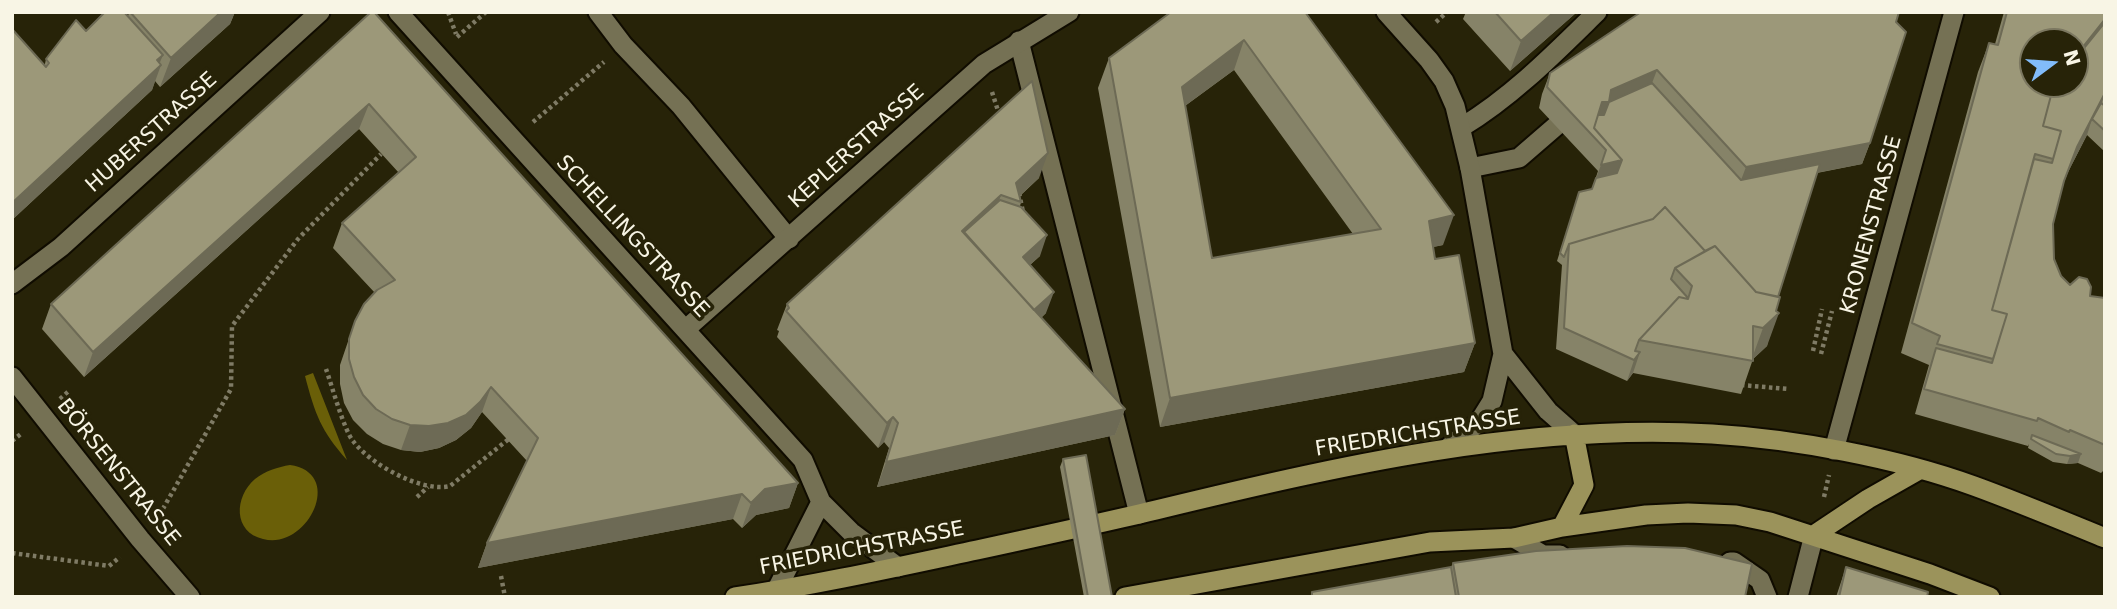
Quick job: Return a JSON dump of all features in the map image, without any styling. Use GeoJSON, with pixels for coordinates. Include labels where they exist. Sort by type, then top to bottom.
{"type":"FeatureCollection","features":[{"type":"Feature","properties":{"kind":"main road","name":"FRIEDRICHSTRASSE"},"geometry":{"type":"LineString","coordinates":[[735,597],[898,567],[1356,464],[1448,448],[1574,434],[1630,431],[1714,434],[1834,450],[1972,485],[2105,538]]}},
{"type":"Feature","properties":{"kind":"main road"},"geometry":{"type":"LineString","coordinates":[[1562,527],[1584,485],[1574,434]]}},
{"type":"Feature","properties":{"kind":"main road"},"geometry":{"type":"LineString","coordinates":[[1814,535],[1868,499],[1919,470]]}},
{"type":"Feature","properties":{"kind":"main road"},"geometry":{"type":"LineString","coordinates":[[1125,597],[1430,542],[1514,538],[1562,527],[1646,515],[1688,513],[1736,516],[1770,522],[1990,597]]}},
{"type":"Feature","properties":{"kind":"street","name":"HUBERSTRASSE"},"geometry":{"type":"LineString","coordinates":[[12,284],[61,247],[320,12]]}},
{"type":"Feature","properties":{"kind":"street","name":"SCHELLINGSTRASSE"},"geometry":{"type":"LineString","coordinates":[[398,12],[803,460],[821,502],[851,532],[898,567]]}},
{"type":"Feature","properties":{"kind":"street"},"geometry":{"type":"LineString","coordinates":[[598,12],[623,45],[681,106],[789,239]]}},
{"type":"Feature","properties":{"kind":"street","name":"KEPLERSTRASSE"},"geometry":{"type":"LineString","coordinates":[[685,329],[984,64],[1069,12]]}},
{"type":"Feature","properties":{"kind":"street"},"geometry":{"type":"LineString","coordinates":[[1387,12],[1444,81],[1462,127],[1503,355],[1492,401],[1479,422],[1448,448]]}},
{"type":"Feature","properties":{"kind":"street"},"geometry":{"type":"LineString","coordinates":[[1462,127],[1523,84],[1597,12]]}},
{"type":"Feature","properties":{"kind":"street","name":"KRONENSTRASSE"},"geometry":{"type":"LineString","coordinates":[[1834,450],[1954,12]]}},
{"type":"Feature","properties":{"kind":"street"},"geometry":{"type":"LineString","coordinates":[[1019,41],[1139,514]]}},
{"type":"Feature","properties":{"kind":"street"},"geometry":{"type":"LineString","coordinates":[[1470,168],[1519,158],[1556,126]]}},
{"type":"Feature","properties":{"kind":"street"},"geometry":{"type":"LineString","coordinates":[[1503,355],[1548,411],[1574,434]]}},
{"type":"Feature","properties":{"kind":"street","name":"BÖRSENSTRASSE"},"geometry":{"type":"LineString","coordinates":[[12,377],[145,535],[190,597]]}},
{"type":"Feature","properties":{"kind":"street"},"geometry":{"type":"LineString","coordinates":[[776,591],[821,502]]}},
{"type":"Feature","properties":{"kind":"street"},"geometry":{"type":"LineString","coordinates":[[1798,597],[1814,535]]}},
{"type":"Feature","properties":{"kind":"street"},"geometry":{"type":"LineString","coordinates":[[1514,538],[1543,555],[1583,555]]}},
{"type":"Feature","properties":{"kind":"street"},"geometry":{"type":"LineString","coordinates":[[1714,560],[1734,562],[1760,580],[1767,597]]}},
{"type":"Feature","properties":{"kind":"path"},"geometry":{"type":"LineString","coordinates":[[448,12],[457,37],[486,12]]}},
{"type":"Feature","properties":{"kind":"path"},"geometry":{"type":"LineString","coordinates":[[1436,22],[1447,12]]}},
{"type":"Feature","properties":{"kind":"path"},"geometry":{"type":"LineString","coordinates":[[512,140],[623,45]]}},
{"type":"Feature","properties":{"kind":"path"},"geometry":{"type":"LineString","coordinates":[[12,554],[109,566],[145,535],[167,505],[231,389],[232,326],[298,239],[381,154]]}},
{"type":"Feature","properties":{"kind":"path"},"geometry":{"type":"LineString","coordinates":[[1017,183],[1024,220]]}},
{"type":"Feature","properties":{"kind":"path"},"geometry":{"type":"LineString","coordinates":[[1813,351],[1822,309]]}},
{"type":"Feature","properties":{"kind":"path"},"geometry":{"type":"LineString","coordinates":[[1821,354],[1832,311]]}},
{"type":"Feature","properties":{"kind":"path"},"geometry":{"type":"LineString","coordinates":[[326,369],[352,440],[386,467],[415,482],[441,488],[458,481],[520,430]]}},
{"type":"Feature","properties":{"kind":"path"},"geometry":{"type":"LineString","coordinates":[[1741,384],[1788,389]]}},
{"type":"Feature","properties":{"kind":"path"},"geometry":{"type":"LineString","coordinates":[[417,497],[429,486]]}},
{"type":"Feature","properties":{"kind":"path"},"geometry":{"type":"LineString","coordinates":[[501,576],[505,597]]}},
{"type":"Feature","properties":{"kind":"shaded area"},"geometry":{"type":"Polygon","coordinates":[[[313,373],[347,460],[325,431],[316,412],[305,376],[313,373]]]}},
{"type":"Feature","properties":{"kind":"shaded area"},"geometry":{"type":"Polygon","coordinates":[[[290,465],[307,471],[316,482],[318,495],[314,509],[306,523],[294,534],[279,540],[253,535],[242,522],[240,504],[243,495],[259,476],[290,465]]]}},
{"type":"Feature","properties":{"kind":"building"},"geometry":{"type":"Polygon","coordinates":[[[105,12],[124,12],[163,55],[157,60],[161,65],[12,203],[12,29],[46,67],[49,63],[46,59],[76,20],[86,31],[105,12]]]}},
{"type":"Feature","properties":{"kind":"building"},"geometry":{"type":"Polygon","coordinates":[[[130,12],[221,12],[171,58],[130,12]]]}},
{"type":"Feature","properties":{"kind":"building"},"geometry":{"type":"Polygon","coordinates":[[[374,12],[798,483],[765,489],[751,503],[742,494],[487,543],[538,438],[491,387],[466,415],[448,423],[410,425],[392,419],[376,409],[363,395],[349,359],[349,339],[364,304],[377,290],[395,280],[342,223],[416,157],[369,104],[93,352],[51,304],[374,12]]]}},
{"type":"Feature","properties":{"kind":"building"},"geometry":{"type":"Polygon","coordinates":[[[1171,12],[1305,12],[1454,215],[1429,221],[1435,259],[1459,255],[1475,343],[1170,398],[1109,58],[1171,12]],[[1244,40],[1182,87],[1212,258],[1381,229],[1244,40]]]}},
{"type":"Feature","properties":{"kind":"building"},"geometry":{"type":"Polygon","coordinates":[[[1495,12],[1554,12],[1521,41],[1495,12]]]}},
{"type":"Feature","properties":{"kind":"building"},"geometry":{"type":"Polygon","coordinates":[[[1641,12],[1899,12],[1896,22],[1906,32],[1870,143],[1746,167],[1657,70],[1611,90],[1609,102],[1602,102],[1594,128],[1622,160],[1601,165],[1606,150],[1547,87],[1550,73],[1641,12]]]}},
{"type":"Feature","properties":{"kind":"building"},"geometry":{"type":"Polygon","coordinates":[[[2007,12],[2105,12],[2105,19],[2089,39],[2089,28],[2019,28],[2019,98],[2050,98],[2043,126],[2061,131],[2053,159],[2035,154],[1992,310],[2007,314],[1993,359],[1937,344],[1940,336],[1912,323],[1989,43],[1998,45],[2007,12]]]}},
{"type":"Feature","properties":{"kind":"building"},"geometry":{"type":"Polygon","coordinates":[[[2105,22],[2105,93],[2077,147],[2064,181],[2053,224],[2054,259],[2061,276],[2070,285],[2079,277],[2087,279],[2091,287],[2090,296],[2105,298],[2105,445],[2038,418],[2037,421],[1924,389],[1936,348],[1992,363],[2007,314],[1992,310],[2034,159],[2052,163],[2061,131],[2043,126],[2050,98],[2089,98],[2089,42],[2105,22]]]}},
{"type":"Feature","properties":{"kind":"building"},"geometry":{"type":"Polygon","coordinates":[[[1032,81],[1048,153],[1016,183],[1021,202],[1001,195],[962,231],[1125,409],[886,462],[898,423],[893,417],[887,423],[786,311],[789,308],[787,304],[1032,81]]]}},
{"type":"Feature","properties":{"kind":"building"},"geometry":{"type":"Polygon","coordinates":[[[1652,83],[1741,180],[1820,164],[1778,297],[1756,292],[1715,246],[1705,251],[1665,207],[1653,219],[1569,244],[1564,257],[1560,253],[1579,192],[1592,189],[1596,178],[1617,173],[1622,160],[1594,128],[1598,115],[1604,115],[1609,102],[1652,83]]]}},
{"type":"Feature","properties":{"kind":"building"},"geometry":{"type":"Polygon","coordinates":[[[2101,103],[2105,106],[2105,131],[2092,119],[2101,103]]]}},
{"type":"Feature","properties":{"kind":"building"},"geometry":{"type":"Polygon","coordinates":[[[1000,200],[1021,207],[1047,235],[1023,257],[1054,292],[1034,310],[964,232],[1000,200]]]}},
{"type":"Feature","properties":{"kind":"building"},"geometry":{"type":"Polygon","coordinates":[[[1665,207],[1705,251],[1675,268],[1671,279],[1688,299],[1679,297],[1639,340],[1635,351],[1640,352],[1634,360],[1564,328],[1569,244],[1653,219],[1665,207]]]}},
{"type":"Feature","properties":{"kind":"building"},"geometry":{"type":"Polygon","coordinates":[[[1715,246],[1756,292],[1780,297],[1776,311],[1779,313],[1763,328],[1753,326],[1753,361],[1639,340],[1679,297],[1688,299],[1692,286],[1675,268],[1715,246]]]}},
{"type":"Feature","properties":{"kind":"building"},"geometry":{"type":"Polygon","coordinates":[[[2032,435],[2081,454],[2056,454],[2031,439],[2032,435]]]}},
{"type":"Feature","properties":{"kind":"building"},"geometry":{"type":"Polygon","coordinates":[[[1086,455],[1112,597],[1088,597],[1063,459],[1086,455]]]}},
{"type":"Feature","properties":{"kind":"building"},"geometry":{"type":"Polygon","coordinates":[[[1627,546],[1685,548],[1752,564],[1745,597],[1459,597],[1453,563],[1536,551],[1627,546]]]}},
{"type":"Feature","properties":{"kind":"building"},"geometry":{"type":"Polygon","coordinates":[[[1451,567],[1456,597],[1312,597],[1312,592],[1451,567]]]}},
{"type":"Feature","properties":{"kind":"building"},"geometry":{"type":"Polygon","coordinates":[[[1846,567],[1928,592],[1927,597],[1839,597],[1846,567]]]}}]}
